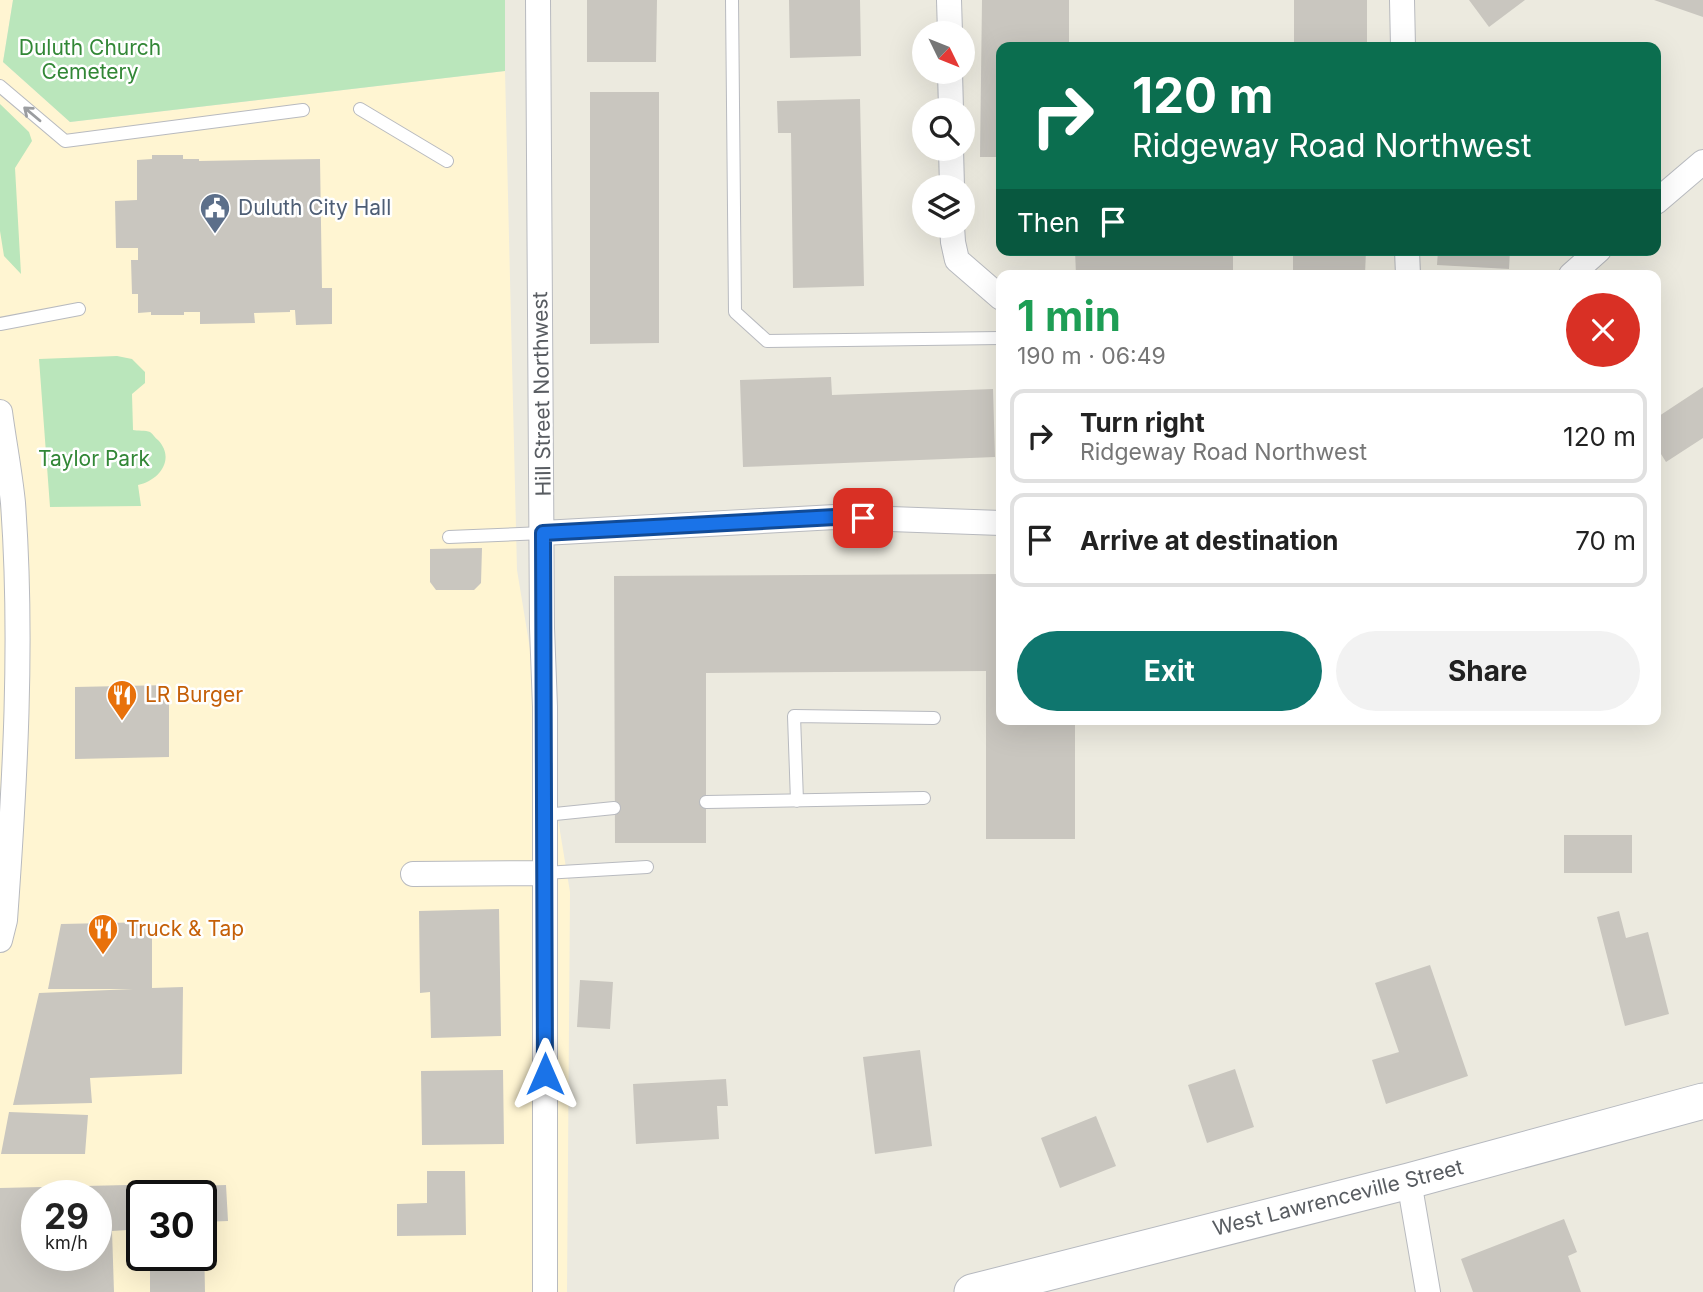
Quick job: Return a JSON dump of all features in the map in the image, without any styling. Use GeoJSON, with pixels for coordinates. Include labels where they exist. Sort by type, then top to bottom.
{"type":"FeatureCollection","features":[{"type":"Feature","properties":{"kind":"street","name":"Hill Street Northwest"},"geometry":{"type":"LineString","coordinates":[[538,0],[545,815],[545,1292]]}},
{"type":"Feature","properties":{"kind":"street"},"geometry":{"type":"LineString","coordinates":[[949,0],[950,21]]}},
{"type":"Feature","properties":{"kind":"street"},"geometry":{"type":"LineString","coordinates":[[1402,0],[1403,42]]}},
{"type":"Feature","properties":{"kind":"street"},"geometry":{"type":"LineString","coordinates":[[1661,198],[1703,162]]}},
{"type":"Feature","properties":{"kind":"street"},"geometry":{"type":"LineString","coordinates":[[953,238],[957,260],[996,294]]}},
{"type":"Feature","properties":{"kind":"street"},"geometry":{"type":"LineString","coordinates":[[1577,270],[1592,256]]}},
{"type":"Feature","properties":{"kind":"street"},"geometry":{"type":"LineString","coordinates":[[0,412],[13,501],[17,617],[7,783],[5,920],[0,940]]}},
{"type":"Feature","properties":{"kind":"street"},"geometry":{"type":"LineString","coordinates":[[543,533],[835,517],[996,523]]}},
{"type":"Feature","properties":{"kind":"street"},"geometry":{"type":"LineString","coordinates":[[413,874],[544,873]]}},
{"type":"Feature","properties":{"kind":"street","name":"West Lawrenceville Street"},"geometry":{"type":"LineString","coordinates":[[972,1292],[1409,1181],[1703,1101]]}},
{"type":"Feature","properties":{"kind":"street"},"geometry":{"type":"LineString","coordinates":[[1409,1181],[1428,1292]]}},
{"type":"Feature","properties":{"kind":"lane"},"geometry":{"type":"LineString","coordinates":[[732,0],[735,312],[767,341],[996,338]]}},
{"type":"Feature","properties":{"kind":"lane"},"geometry":{"type":"LineString","coordinates":[[0,86],[65,141],[303,110]]}},
{"type":"Feature","properties":{"kind":"lane"},"geometry":{"type":"LineString","coordinates":[[360,109],[447,161]]}},
{"type":"Feature","properties":{"kind":"lane"},"geometry":{"type":"LineString","coordinates":[[0,324],[79,309]]}},
{"type":"Feature","properties":{"kind":"lane"},"geometry":{"type":"LineString","coordinates":[[449,537],[543,533]]}},
{"type":"Feature","properties":{"kind":"lane"},"geometry":{"type":"LineString","coordinates":[[797,801],[794,716],[934,718]]}},
{"type":"Feature","properties":{"kind":"lane"},"geometry":{"type":"LineString","coordinates":[[706,802],[923,798]]}},
{"type":"Feature","properties":{"kind":"lane"},"geometry":{"type":"LineString","coordinates":[[545,815],[614,808]]}},
{"type":"Feature","properties":{"kind":"lane"},"geometry":{"type":"LineString","coordinates":[[544,873],[647,867]]}},
{"type":"Feature","properties":{"kind":"shaded area"},"geometry":{"type":"Polygon","coordinates":[[[0,0],[13,0],[3,62],[70,122],[505,71],[517,570],[570,892],[567,1292],[0,1292],[0,0]]]}},
{"type":"Feature","properties":{"kind":"green space","name":"Duluth Church Cemetery"},"geometry":{"type":"Polygon","coordinates":[[[13,0],[505,0],[505,71],[70,122],[3,62],[13,0]]]}},
{"type":"Feature","properties":{"kind":"green space"},"geometry":{"type":"Polygon","coordinates":[[[0,104],[29,132],[32,141],[15,168],[21,274],[4,256],[0,231],[0,104]]]}},
{"type":"Feature","properties":{"kind":"green space","name":"Taylor Park"},"geometry":{"type":"Polygon","coordinates":[[[117,356],[132,359],[145,372],[145,383],[132,394],[133,430],[150,432],[158,440],[165,454],[163,468],[153,479],[138,485],[141,506],[50,507],[39,359],[117,356]]]}},
{"type":"Feature","properties":{"kind":"building"},"geometry":{"type":"Polygon","coordinates":[[[587,0],[657,0],[656,62],[587,62],[587,0]]]}},
{"type":"Feature","properties":{"kind":"building"},"geometry":{"type":"Polygon","coordinates":[[[789,0],[860,0],[861,56],[790,58],[789,0]]]}},
{"type":"Feature","properties":{"kind":"building"},"geometry":{"type":"Polygon","coordinates":[[[982,0],[1069,0],[1069,42],[996,42],[996,157],[980,157],[982,0]]]}},
{"type":"Feature","properties":{"kind":"building"},"geometry":{"type":"Polygon","coordinates":[[[1294,0],[1367,0],[1367,42],[1294,42],[1294,0]]]}},
{"type":"Feature","properties":{"kind":"building"},"geometry":{"type":"Polygon","coordinates":[[[1469,0],[1525,0],[1489,27],[1469,0]]]}},
{"type":"Feature","properties":{"kind":"building"},"geometry":{"type":"Polygon","coordinates":[[[1654,0],[1703,0],[1703,17],[1654,0]]]}},
{"type":"Feature","properties":{"kind":"building"},"geometry":{"type":"Polygon","coordinates":[[[590,92],[659,92],[659,343],[590,344],[590,92]]]}},
{"type":"Feature","properties":{"kind":"building"},"geometry":{"type":"Polygon","coordinates":[[[860,99],[864,286],[793,288],[791,133],[778,133],[777,101],[860,99]]]}},
{"type":"Feature","properties":{"kind":"building"},"geometry":{"type":"Polygon","coordinates":[[[152,155],[183,155],[183,159],[199,161],[320,159],[322,288],[332,288],[332,324],[296,325],[295,310],[254,313],[255,323],[200,324],[200,312],[184,312],[184,315],[138,313],[138,294],[132,294],[131,260],[138,260],[138,248],[116,248],[115,201],[137,200],[137,160],[152,159],[152,155]]]}},
{"type":"Feature","properties":{"kind":"building"},"geometry":{"type":"Polygon","coordinates":[[[1075,256],[1233,256],[1233,270],[1076,270],[1075,256]]]}},
{"type":"Feature","properties":{"kind":"building"},"geometry":{"type":"Polygon","coordinates":[[[1293,256],[1366,256],[1365,270],[1293,270],[1293,256]]]}},
{"type":"Feature","properties":{"kind":"building"},"geometry":{"type":"Polygon","coordinates":[[[1438,256],[1510,256],[1509,269],[1437,265],[1438,256]]]}},
{"type":"Feature","properties":{"kind":"building"},"geometry":{"type":"Polygon","coordinates":[[[831,377],[832,395],[993,389],[995,457],[743,467],[740,380],[831,377]]]}},
{"type":"Feature","properties":{"kind":"building"},"geometry":{"type":"Polygon","coordinates":[[[1703,387],[1703,438],[1666,462],[1661,454],[1661,415],[1703,387]]]}},
{"type":"Feature","properties":{"kind":"building"},"geometry":{"type":"Polygon","coordinates":[[[482,548],[481,583],[474,590],[436,590],[430,582],[430,549],[482,548]]]}},
{"type":"Feature","properties":{"kind":"building"},"geometry":{"type":"Polygon","coordinates":[[[996,574],[996,725],[1075,725],[1075,839],[986,839],[986,671],[706,673],[706,843],[615,843],[614,576],[996,574]]]}},
{"type":"Feature","properties":{"kind":"building","name":"LR Burger"},"geometry":{"type":"Polygon","coordinates":[[[169,685],[169,757],[75,759],[75,687],[169,685]]]}},
{"type":"Feature","properties":{"kind":"building"},"geometry":{"type":"Polygon","coordinates":[[[1564,835],[1632,835],[1632,873],[1564,873],[1564,835]]]}},
{"type":"Feature","properties":{"kind":"building"},"geometry":{"type":"Polygon","coordinates":[[[499,909],[501,1036],[431,1038],[430,992],[420,993],[419,911],[499,909]]]}},
{"type":"Feature","properties":{"kind":"building"},"geometry":{"type":"Polygon","coordinates":[[[1619,911],[1626,938],[1648,932],[1669,1014],[1625,1026],[1597,917],[1619,911]]]}},
{"type":"Feature","properties":{"kind":"building"},"geometry":{"type":"Polygon","coordinates":[[[152,922],[152,988],[183,987],[182,1074],[90,1078],[92,1103],[13,1105],[39,993],[133,989],[48,989],[61,924],[152,922]]]}},
{"type":"Feature","properties":{"kind":"building"},"geometry":{"type":"Polygon","coordinates":[[[1430,965],[1468,1076],[1386,1104],[1372,1060],[1399,1052],[1375,983],[1430,965]]]}},
{"type":"Feature","properties":{"kind":"building"},"geometry":{"type":"Polygon","coordinates":[[[580,980],[613,982],[610,1029],[577,1027],[580,980]]]}},
{"type":"Feature","properties":{"kind":"building"},"geometry":{"type":"Polygon","coordinates":[[[920,1050],[932,1146],[875,1154],[863,1057],[920,1050]]]}},
{"type":"Feature","properties":{"kind":"building"},"geometry":{"type":"Polygon","coordinates":[[[1235,1069],[1254,1127],[1207,1143],[1188,1085],[1235,1069]]]}},
{"type":"Feature","properties":{"kind":"building"},"geometry":{"type":"Polygon","coordinates":[[[503,1070],[504,1144],[422,1145],[421,1071],[503,1070]]]}},
{"type":"Feature","properties":{"kind":"building"},"geometry":{"type":"Polygon","coordinates":[[[726,1079],[728,1106],[717,1106],[719,1139],[636,1144],[633,1084],[726,1079]]]}},
{"type":"Feature","properties":{"kind":"building"},"geometry":{"type":"Polygon","coordinates":[[[9,1112],[88,1115],[85,1154],[1,1154],[9,1112]]]}},
{"type":"Feature","properties":{"kind":"building"},"geometry":{"type":"Polygon","coordinates":[[[1096,1116],[1116,1166],[1060,1188],[1041,1138],[1096,1116]]]}},
{"type":"Feature","properties":{"kind":"building"},"geometry":{"type":"Polygon","coordinates":[[[427,1171],[465,1171],[466,1235],[397,1236],[397,1204],[427,1203],[427,1171]]]}},
{"type":"Feature","properties":{"kind":"building"},"geometry":{"type":"Polygon","coordinates":[[[112,1185],[126,1185],[126,1230],[112,1231],[112,1185]]]}},
{"type":"Feature","properties":{"kind":"building"},"geometry":{"type":"Polygon","coordinates":[[[217,1185],[226,1185],[228,1221],[217,1221],[217,1185]]]}},
{"type":"Feature","properties":{"kind":"building"},"geometry":{"type":"Polygon","coordinates":[[[0,1188],[21,1188],[21,1271],[112,1271],[112,1231],[114,1292],[0,1292],[0,1188]]]}},
{"type":"Feature","properties":{"kind":"building"},"geometry":{"type":"Polygon","coordinates":[[[1564,1219],[1577,1252],[1568,1256],[1581,1292],[1473,1292],[1461,1259],[1564,1219]]]}},
{"type":"Feature","properties":{"kind":"building"},"geometry":{"type":"Polygon","coordinates":[[[150,1271],[205,1271],[205,1292],[150,1292],[150,1271]]]}},
{"type":"Feature","properties":{"kind":"place","name":"Duluth City Hall"},"geometry":{"type":"Point","coordinates":[215,235]}},
{"type":"Feature","properties":{"kind":"place","name":"LR Burger"},"geometry":{"type":"Point","coordinates":[122,722]}},
{"type":"Feature","properties":{"kind":"place","name":"Truck & Tap"},"geometry":{"type":"Point","coordinates":[103,956]}},
{"type":"Feature","properties":{"kind":"route"},"geometry":{"type":"LineString","coordinates":[[545,1074],[543,533],[835,517],[863,518]]}}]}
